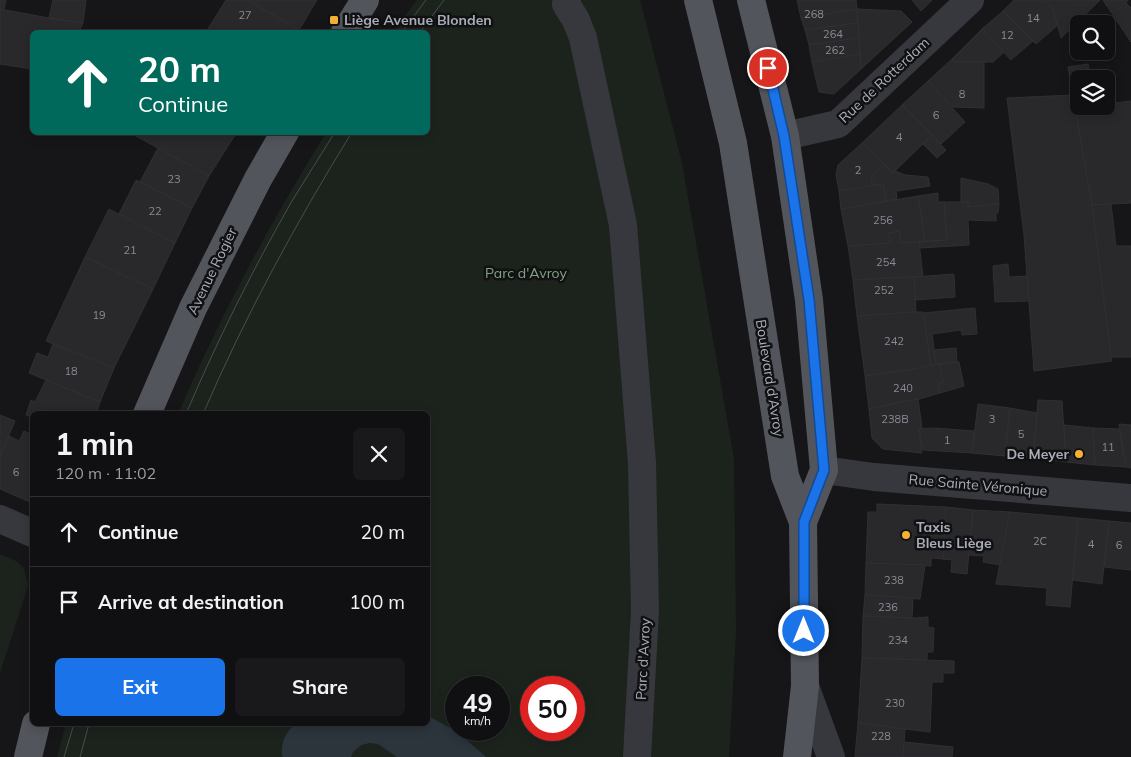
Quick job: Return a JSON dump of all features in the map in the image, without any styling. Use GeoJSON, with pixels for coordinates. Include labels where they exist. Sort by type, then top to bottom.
{"type":"FeatureCollection","features":[{"type":"Feature","properties":{"kind":"main road"},"geometry":{"type":"LineString","coordinates":[[347,30],[365,0]]}},
{"type":"Feature","properties":{"kind":"main road","name":"Boulevard d'Avroy"},"geometry":{"type":"LineString","coordinates":[[698,0],[733,143],[785,476],[804,522],[805,686],[797,757]]}},
{"type":"Feature","properties":{"kind":"main road"},"geometry":{"type":"LineString","coordinates":[[751,0],[784,136],[809,300],[824,470],[804,522]]}},
{"type":"Feature","properties":{"kind":"main road","name":"Avenue Rogier"},"geometry":{"type":"LineString","coordinates":[[148,411],[193,308],[258,179],[284,135]]}},
{"type":"Feature","properties":{"kind":"main road"},"geometry":{"type":"LineString","coordinates":[[18,757],[32,738]]}},
{"type":"Feature","properties":{"kind":"street","name":"Parc d'Avroy"},"geometry":{"type":"LineString","coordinates":[[567,0],[566,4],[576,20],[582,38],[623,225],[642,464],[645,611],[637,757]]}},
{"type":"Feature","properties":{"kind":"street","name":"Rue de Rotterdam"},"geometry":{"type":"LineString","coordinates":[[784,136],[838,124],[970,0]]}},
{"type":"Feature","properties":{"kind":"street","name":"Rue Sainte Véronique"},"geometry":{"type":"LineString","coordinates":[[824,470],[874,477],[1131,498]]}},
{"type":"Feature","properties":{"kind":"street"},"geometry":{"type":"LineString","coordinates":[[0,519],[30,532]]}},
{"type":"Feature","properties":{"kind":"street"},"geometry":{"type":"LineString","coordinates":[[805,686],[831,757]]}},
{"type":"Feature","properties":{"kind":"green space","name":"Parc d'Avroy"},"geometry":{"type":"Polygon","coordinates":[[[417,0],[640,0],[682,163],[734,459],[736,632],[729,757],[57,757],[65,726],[430,726],[430,411],[179,411],[247,270],[285,201],[325,135],[430,135],[430,30],[394,30],[417,0]]]}},
{"type":"Feature","properties":{"kind":"green space"},"geometry":{"type":"Polygon","coordinates":[[[0,554],[16,561],[24,568],[28,586],[0,673],[0,554]]]}},
{"type":"Feature","properties":{"kind":"shaded area"},"geometry":{"type":"Polygon","coordinates":[[[430,717],[445,725],[445,741],[468,741],[486,757],[397,757],[378,744],[370,743],[361,745],[353,752],[351,757],[283,757],[282,746],[284,738],[293,726],[430,726],[430,717]]]}},
{"type":"Feature","properties":{"kind":"building"},"geometry":{"type":"Polygon","coordinates":[[[0,0],[6,0],[4,10],[0,9],[0,0]]]}},
{"type":"Feature","properties":{"kind":"building"},"geometry":{"type":"Polygon","coordinates":[[[53,0],[86,0],[83,23],[49,18],[53,0]]]}},
{"type":"Feature","properties":{"kind":"building"},"geometry":{"type":"Polygon","coordinates":[[[226,0],[247,0],[299,30],[207,30],[226,0]]]}},
{"type":"Feature","properties":{"kind":"building"},"geometry":{"type":"Polygon","coordinates":[[[248,0],[317,0],[299,30],[248,0]]]}},
{"type":"Feature","properties":{"kind":"building"},"geometry":{"type":"Polygon","coordinates":[[[797,0],[856,0],[857,9],[801,18],[797,0]]]}},
{"type":"Feature","properties":{"kind":"building"},"geometry":{"type":"Polygon","coordinates":[[[912,0],[932,0],[921,11],[912,0]]]}},
{"type":"Feature","properties":{"kind":"building"},"geometry":{"type":"Polygon","coordinates":[[[1014,0],[1045,0],[1053,9],[1058,25],[1036,44],[1003,11],[1014,0]]]}},
{"type":"Feature","properties":{"kind":"building"},"geometry":{"type":"Polygon","coordinates":[[[1045,0],[1100,0],[1085,15],[1070,15],[1070,29],[1061,38],[1053,9],[1045,0]]]}},
{"type":"Feature","properties":{"kind":"building"},"geometry":{"type":"Polygon","coordinates":[[[1103,0],[1128,0],[1126,3],[1131,8],[1131,42],[1115,18],[1115,15],[1113,15],[1103,0]]]}},
{"type":"Feature","properties":{"kind":"building"},"geometry":{"type":"Polygon","coordinates":[[[0,9],[83,23],[80,30],[30,30],[30,69],[0,64],[0,9]]]}},
{"type":"Feature","properties":{"kind":"building"},"geometry":{"type":"Polygon","coordinates":[[[857,9],[901,11],[912,22],[861,69],[857,9]]]}},
{"type":"Feature","properties":{"kind":"building"},"geometry":{"type":"Polygon","coordinates":[[[857,9],[858,23],[805,30],[801,18],[857,9]]]}},
{"type":"Feature","properties":{"kind":"building"},"geometry":{"type":"Polygon","coordinates":[[[1003,11],[1033,41],[1011,60],[982,29],[1003,11]]]}},
{"type":"Feature","properties":{"kind":"building"},"geometry":{"type":"Polygon","coordinates":[[[858,23],[859,38],[809,45],[805,30],[858,23]]]}},
{"type":"Feature","properties":{"kind":"building"},"geometry":{"type":"Polygon","coordinates":[[[982,29],[1004,52],[993,62],[954,62],[952,59],[982,29]]]}},
{"type":"Feature","properties":{"kind":"building"},"geometry":{"type":"Polygon","coordinates":[[[859,38],[860,54],[812,62],[809,45],[859,38]]]}},
{"type":"Feature","properties":{"kind":"building"},"geometry":{"type":"Polygon","coordinates":[[[860,54],[861,69],[834,94],[819,92],[812,62],[860,54]]]}},
{"type":"Feature","properties":{"kind":"building"},"geometry":{"type":"Polygon","coordinates":[[[952,59],[954,62],[984,62],[984,108],[953,107],[928,81],[952,59]]]}},
{"type":"Feature","properties":{"kind":"building"},"geometry":{"type":"Polygon","coordinates":[[[1088,64],[1089,70],[1070,70],[1070,78],[1068,67],[1088,64]]]}},
{"type":"Feature","properties":{"kind":"building"},"geometry":{"type":"Polygon","coordinates":[[[928,81],[965,122],[941,144],[902,105],[928,81]]]}},
{"type":"Feature","properties":{"kind":"building"},"geometry":{"type":"Polygon","coordinates":[[[1070,95],[1070,115],[1076,115],[1092,205],[1112,361],[1034,371],[1024,235],[1007,98],[1070,95]]]}},
{"type":"Feature","properties":{"kind":"building"},"geometry":{"type":"Polygon","coordinates":[[[1131,101],[1131,203],[1092,205],[1076,115],[1115,115],[1115,103],[1131,101]]]}},
{"type":"Feature","properties":{"kind":"building"},"geometry":{"type":"Polygon","coordinates":[[[902,105],[932,135],[893,173],[862,143],[902,105]]]}},
{"type":"Feature","properties":{"kind":"building"},"geometry":{"type":"Polygon","coordinates":[[[134,135],[235,135],[209,176],[134,135]]]}},
{"type":"Feature","properties":{"kind":"building"},"geometry":{"type":"Polygon","coordinates":[[[932,135],[946,150],[937,158],[923,144],[932,135]]]}},
{"type":"Feature","properties":{"kind":"building"},"geometry":{"type":"Polygon","coordinates":[[[862,143],[885,165],[871,177],[873,186],[839,191],[836,175],[838,165],[862,143]]]}},
{"type":"Feature","properties":{"kind":"building"},"geometry":{"type":"Polygon","coordinates":[[[158,148],[209,176],[192,208],[140,182],[158,148]]]}},
{"type":"Feature","properties":{"kind":"building"},"geometry":{"type":"Polygon","coordinates":[[[885,165],[893,173],[895,171],[905,175],[928,177],[930,186],[896,191],[897,199],[886,201],[883,184],[873,186],[871,177],[885,165]]]}},
{"type":"Feature","properties":{"kind":"building"},"geometry":{"type":"Polygon","coordinates":[[[961,178],[988,184],[998,189],[999,204],[968,207],[968,202],[961,202],[961,178]]]}},
{"type":"Feature","properties":{"kind":"building"},"geometry":{"type":"Polygon","coordinates":[[[136,180],[192,208],[175,243],[119,214],[136,180]]]}},
{"type":"Feature","properties":{"kind":"building"},"geometry":{"type":"Polygon","coordinates":[[[883,184],[886,201],[841,209],[839,191],[883,184]]]}},
{"type":"Feature","properties":{"kind":"building"},"geometry":{"type":"Polygon","coordinates":[[[938,193],[938,202],[944,202],[947,240],[925,241],[918,196],[938,193]]]}},
{"type":"Feature","properties":{"kind":"building"},"geometry":{"type":"Polygon","coordinates":[[[918,196],[925,241],[901,243],[899,231],[889,233],[891,243],[848,246],[841,209],[918,196]]]}},
{"type":"Feature","properties":{"kind":"building"},"geometry":{"type":"Polygon","coordinates":[[[944,202],[968,202],[968,207],[999,204],[996,221],[968,220],[969,245],[920,248],[919,242],[947,240],[944,202]]]}},
{"type":"Feature","properties":{"kind":"building"},"geometry":{"type":"Polygon","coordinates":[[[1111,204],[1116,246],[1131,246],[1131,357],[1111,357],[1092,205],[1111,204]]]}},
{"type":"Feature","properties":{"kind":"building"},"geometry":{"type":"Polygon","coordinates":[[[109,209],[175,243],[153,289],[85,257],[109,209]]]}},
{"type":"Feature","properties":{"kind":"building"},"geometry":{"type":"Polygon","coordinates":[[[899,231],[901,243],[919,242],[923,276],[853,280],[848,246],[891,243],[889,233],[899,231]]]}},
{"type":"Feature","properties":{"kind":"building"},"geometry":{"type":"Polygon","coordinates":[[[85,257],[153,289],[114,368],[46,341],[85,257]]]}},
{"type":"Feature","properties":{"kind":"building"},"geometry":{"type":"Polygon","coordinates":[[[1008,264],[1009,277],[1027,276],[1029,301],[995,302],[993,266],[1008,264]]]}},
{"type":"Feature","properties":{"kind":"building"},"geometry":{"type":"Polygon","coordinates":[[[954,274],[955,297],[915,300],[914,277],[954,274]]]}},
{"type":"Feature","properties":{"kind":"building"},"geometry":{"type":"Polygon","coordinates":[[[914,277],[916,312],[857,316],[853,280],[914,277]]]}},
{"type":"Feature","properties":{"kind":"building"},"geometry":{"type":"Polygon","coordinates":[[[975,308],[977,334],[962,335],[961,330],[932,334],[936,364],[931,366],[923,313],[975,308]]]}},
{"type":"Feature","properties":{"kind":"building"},"geometry":{"type":"Polygon","coordinates":[[[923,312],[931,366],[865,376],[857,316],[923,312]]]}},
{"type":"Feature","properties":{"kind":"building"},"geometry":{"type":"Polygon","coordinates":[[[53,344],[114,368],[100,402],[29,373],[37,353],[48,357],[53,344]]]}},
{"type":"Feature","properties":{"kind":"building"},"geometry":{"type":"Polygon","coordinates":[[[956,348],[957,362],[936,364],[934,350],[956,348]]]}},
{"type":"Feature","properties":{"kind":"building"},"geometry":{"type":"Polygon","coordinates":[[[959,362],[964,386],[940,393],[938,383],[943,382],[939,364],[959,362]]]}},
{"type":"Feature","properties":{"kind":"building"},"geometry":{"type":"Polygon","coordinates":[[[939,364],[943,382],[938,383],[940,393],[909,402],[909,400],[869,409],[865,376],[939,364]]]}},
{"type":"Feature","properties":{"kind":"building"},"geometry":{"type":"Polygon","coordinates":[[[46,380],[100,402],[97,411],[30,411],[30,416],[26,415],[31,400],[35,402],[46,380]]]}},
{"type":"Feature","properties":{"kind":"building"},"geometry":{"type":"Polygon","coordinates":[[[918,399],[922,428],[919,429],[922,453],[883,449],[872,438],[869,409],[918,399]]]}},
{"type":"Feature","properties":{"kind":"building"},"geometry":{"type":"Polygon","coordinates":[[[1038,400],[1062,401],[1066,462],[1033,458],[1038,400]]]}},
{"type":"Feature","properties":{"kind":"building"},"geometry":{"type":"Polygon","coordinates":[[[978,404],[1010,408],[1005,456],[972,453],[978,404]]]}},
{"type":"Feature","properties":{"kind":"building"},"geometry":{"type":"Polygon","coordinates":[[[1010,408],[1037,413],[1033,458],[1005,456],[1010,408]]]}},
{"type":"Feature","properties":{"kind":"building"},"geometry":{"type":"Polygon","coordinates":[[[0,415],[15,421],[0,456],[0,415]]]}},
{"type":"Feature","properties":{"kind":"building"},"geometry":{"type":"Polygon","coordinates":[[[1119,424],[1131,425],[1131,468],[1126,467],[1119,424]]]}},
{"type":"Feature","properties":{"kind":"building"},"geometry":{"type":"Polygon","coordinates":[[[1064,425],[1093,428],[1095,465],[1066,462],[1064,425]]]}},
{"type":"Feature","properties":{"kind":"building"},"geometry":{"type":"Polygon","coordinates":[[[934,428],[974,431],[972,453],[923,450],[919,429],[934,428]]]}},
{"type":"Feature","properties":{"kind":"building"},"geometry":{"type":"Polygon","coordinates":[[[1093,428],[1119,429],[1126,467],[1095,465],[1093,428]]]}},
{"type":"Feature","properties":{"kind":"building"},"geometry":{"type":"Polygon","coordinates":[[[24,431],[30,434],[30,502],[0,489],[0,456],[9,436],[19,441],[24,431]]]}},
{"type":"Feature","properties":{"kind":"building","name":"Taxis Bleus Liège"},"geometry":{"type":"Polygon","coordinates":[[[877,504],[946,507],[943,559],[931,558],[931,566],[866,563],[868,512],[877,512],[877,504]]]}},
{"type":"Feature","properties":{"kind":"building"},"geometry":{"type":"Polygon","coordinates":[[[946,507],[973,510],[967,574],[951,572],[952,560],[943,559],[946,507]]]}},
{"type":"Feature","properties":{"kind":"building"},"geometry":{"type":"Polygon","coordinates":[[[973,510],[1010,512],[1000,565],[983,562],[984,556],[969,555],[973,510]]]}},
{"type":"Feature","properties":{"kind":"building"},"geometry":{"type":"Polygon","coordinates":[[[1010,512],[1078,518],[1070,607],[1046,605],[1047,588],[996,584],[1010,512]]]}},
{"type":"Feature","properties":{"kind":"building"},"geometry":{"type":"Polygon","coordinates":[[[1078,518],[1109,521],[1102,584],[1073,580],[1078,518]]]}},
{"type":"Feature","properties":{"kind":"building"},"geometry":{"type":"Polygon","coordinates":[[[1109,521],[1131,523],[1131,570],[1104,567],[1109,521]]]}},
{"type":"Feature","properties":{"kind":"building"},"geometry":{"type":"Polygon","coordinates":[[[866,563],[925,565],[920,599],[865,595],[866,563]]]}},
{"type":"Feature","properties":{"kind":"building"},"geometry":{"type":"Polygon","coordinates":[[[865,595],[913,598],[912,618],[863,616],[865,595]]]}},
{"type":"Feature","properties":{"kind":"building"},"geometry":{"type":"Polygon","coordinates":[[[863,616],[928,617],[928,627],[934,628],[933,652],[927,652],[927,660],[862,658],[863,616]]]}},
{"type":"Feature","properties":{"kind":"building"},"geometry":{"type":"Polygon","coordinates":[[[862,658],[954,661],[954,673],[943,673],[943,682],[932,682],[930,732],[858,723],[862,658]]]}},
{"type":"Feature","properties":{"kind":"building"},"geometry":{"type":"Polygon","coordinates":[[[858,723],[905,729],[903,757],[855,757],[858,723]]]}},
{"type":"Feature","properties":{"kind":"building"},"geometry":{"type":"Polygon","coordinates":[[[904,742],[953,747],[952,757],[903,757],[904,742]]]}},
{"type":"Feature","properties":{"kind":"tram line"},"geometry":{"type":"LineString","coordinates":[[404,30],[426,0]]}},
{"type":"Feature","properties":{"kind":"tram line"},"geometry":{"type":"LineString","coordinates":[[422,30],[444,0]]}},
{"type":"Feature","properties":{"kind":"tram line"},"geometry":{"type":"LineString","coordinates":[[187,411],[223,332],[263,253],[292,201],[333,135]]}},
{"type":"Feature","properties":{"kind":"tram line"},"geometry":{"type":"LineString","coordinates":[[204,411],[236,341],[272,270],[350,135]]}},
{"type":"Feature","properties":{"kind":"tram line"},"geometry":{"type":"LineString","coordinates":[[64,757],[73,726]]}},
{"type":"Feature","properties":{"kind":"tram line"},"geometry":{"type":"LineString","coordinates":[[80,757],[88,726]]}},
{"type":"Feature","properties":{"kind":"place","name":"Liège Avenue Blonden"},"geometry":{"type":"Point","coordinates":[334,20]}},
{"type":"Feature","properties":{"kind":"place","name":"De Meyer"},"geometry":{"type":"Point","coordinates":[1079,454]}},
{"type":"Feature","properties":{"kind":"place","name":"Taxis Bleus Liège"},"geometry":{"type":"Point","coordinates":[906,535]}},
{"type":"Feature","properties":{"kind":"route"},"geometry":{"type":"LineString","coordinates":[[768,68],[784,136],[809,300],[824,470],[804,522],[804,631]]}}]}
